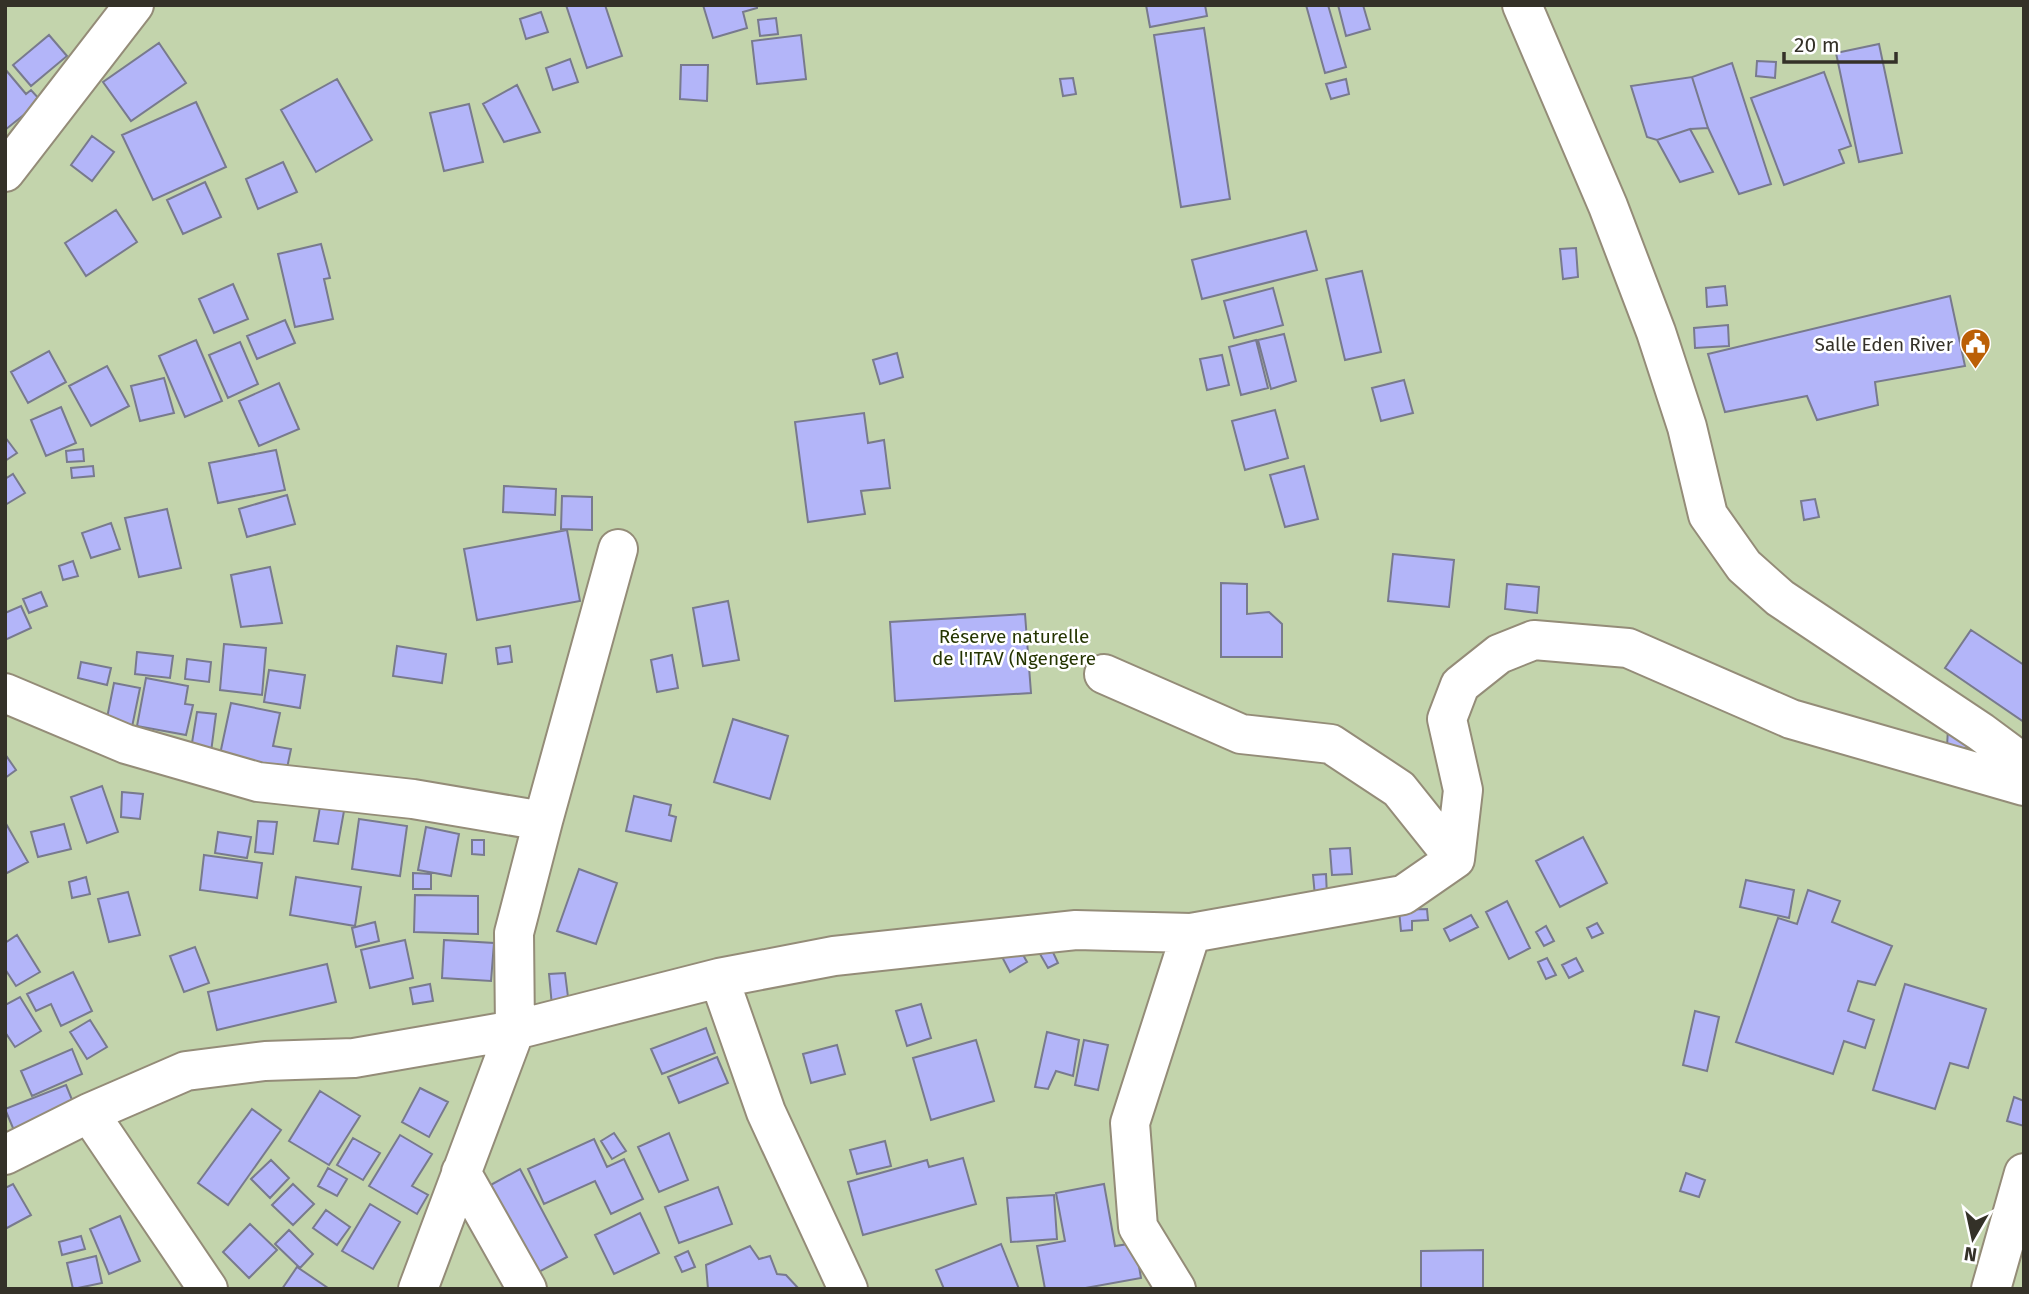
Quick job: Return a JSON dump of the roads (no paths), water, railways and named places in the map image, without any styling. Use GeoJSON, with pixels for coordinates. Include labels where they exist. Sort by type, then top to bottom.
{"type":"FeatureCollection","features":[{"type":"Feature","properties":{"kind":"main road"},"geometry":{"type":"LineString","coordinates":[[5,172],[134,5]]}},
{"type":"Feature","properties":{"kind":"main road"},"geometry":{"type":"LineString","coordinates":[[1522,5],[1608,206],[1656,332],[1687,427],[1708,515],[1744,566],[1780,598],[2024,764]]}},
{"type":"Feature","properties":{"kind":"main road"},"geometry":{"type":"LineString","coordinates":[[418,1289],[515,1030],[514,933],[618,549]]}},
{"type":"Feature","properties":{"kind":"main road"},"geometry":{"type":"LineString","coordinates":[[5,1156],[89,1113],[186,1070],[265,1060],[354,1058],[515,1030],[719,978],[834,956],[1076,930],[1191,933],[1402,895],[1455,859],[1463,790],[1447,719],[1460,685],[1499,654],[1534,640],[1628,648],[1791,719],[2024,786]]}},
{"type":"Feature","properties":{"kind":"main road"},"geometry":{"type":"LineString","coordinates":[[1104,674],[1241,734],[1331,744],[1399,789],[1455,859]]}},
{"type":"Feature","properties":{"kind":"main road"},"geometry":{"type":"LineString","coordinates":[[5,693],[126,744],[258,782],[413,799],[543,821]]}},
{"type":"Feature","properties":{"kind":"main road"},"geometry":{"type":"LineString","coordinates":[[1176,1289],[1139,1227],[1130,1124],[1191,933]]}},
{"type":"Feature","properties":{"kind":"main road"},"geometry":{"type":"LineString","coordinates":[[719,978],[765,1112],[848,1289]]}},
{"type":"Feature","properties":{"kind":"main road"},"geometry":{"type":"LineString","coordinates":[[89,1113],[208,1289]]}},
{"type":"Feature","properties":{"kind":"main road"},"geometry":{"type":"LineString","coordinates":[[461,1172],[527,1289]]}},
{"type":"Feature","properties":{"kind":"main road"},"geometry":{"type":"LineString","coordinates":[[1990,1289],[2024,1173]]}},
{"type":"Feature","properties":{"kind":"place","name":"Salle Eden River"},"geometry":{"type":"Point","coordinates":[1976,371]}},
{"type":"Feature","properties":{"kind":"park label","name":"Réserve naturelle de l'ITAV (Ngengere"},"geometry":{"type":"Point","coordinates":[1014,647]}}]}
